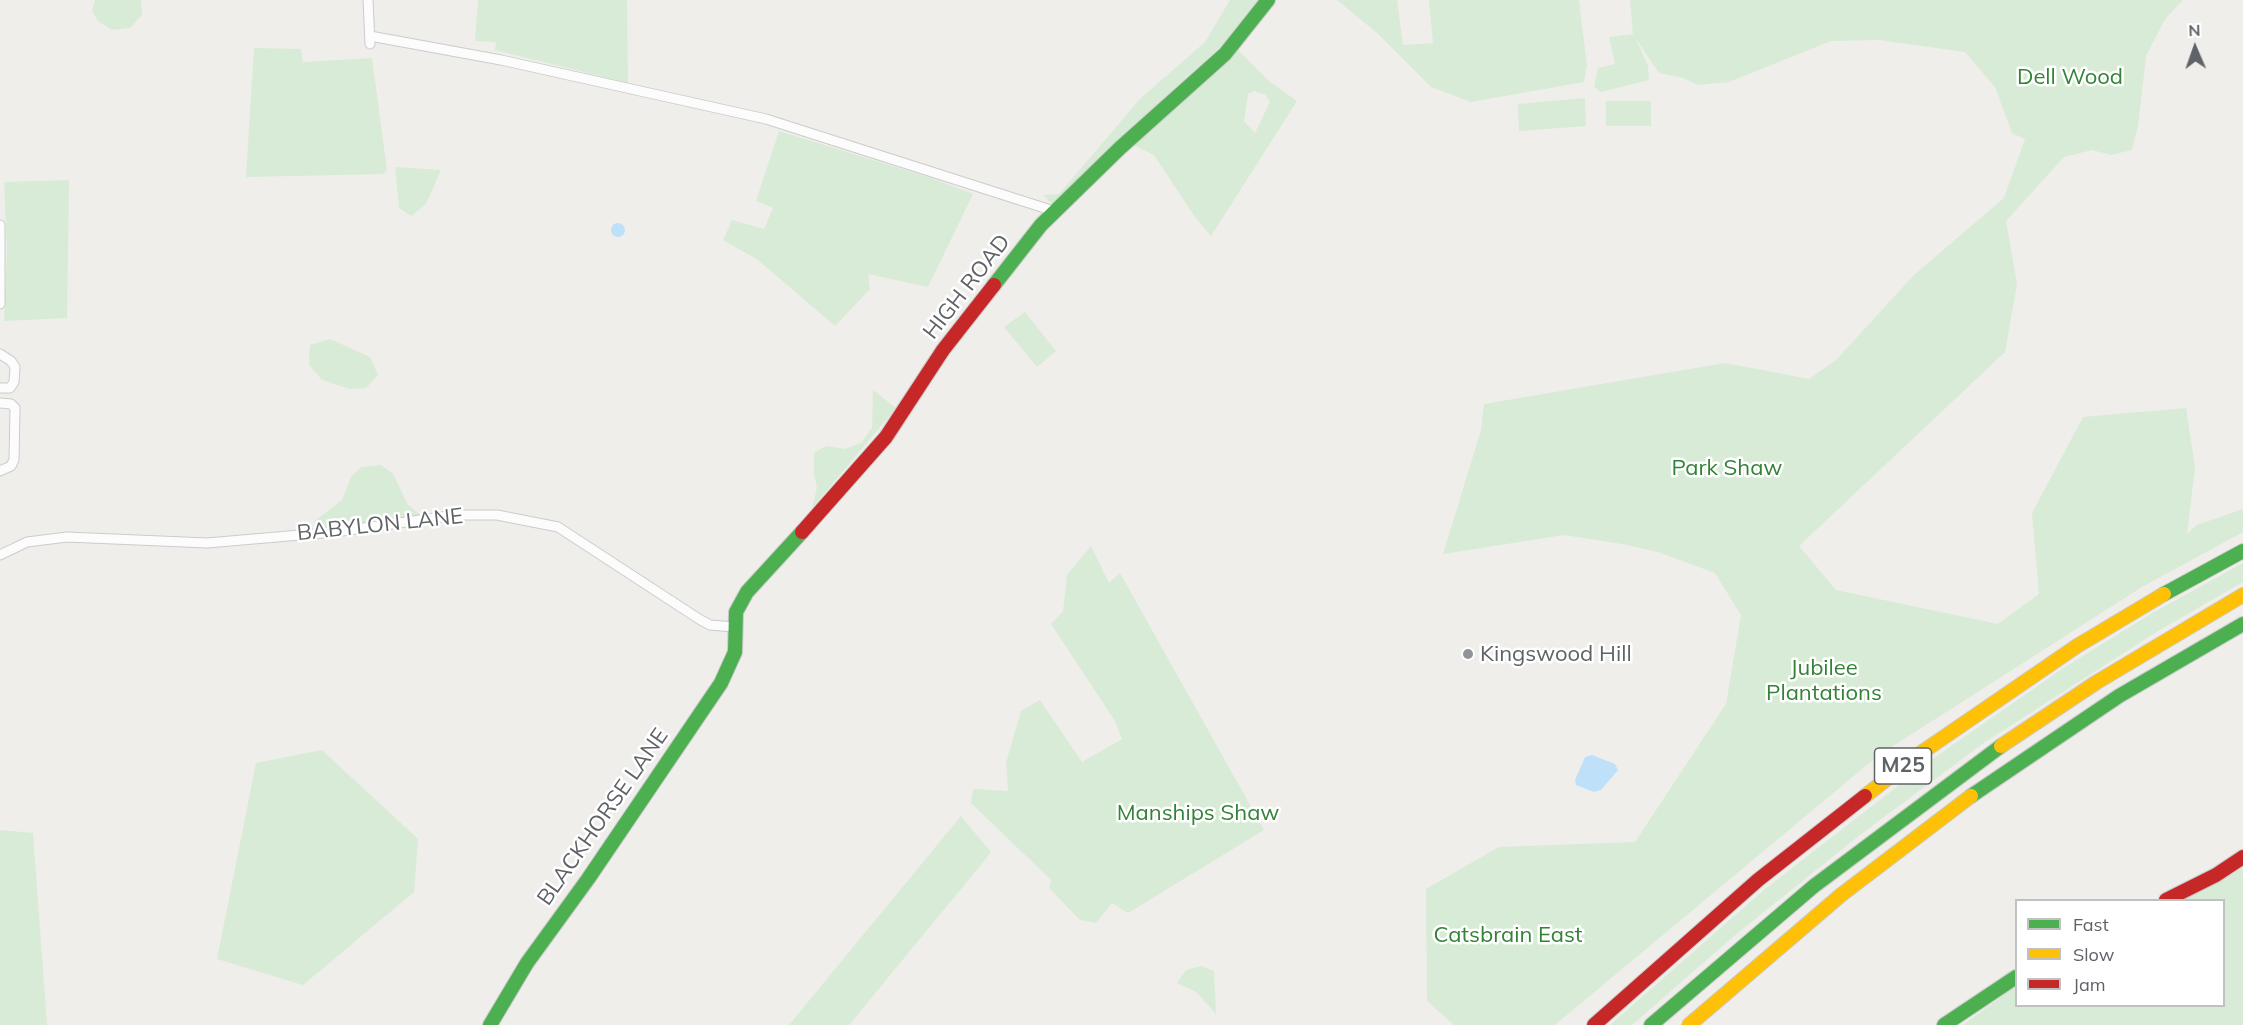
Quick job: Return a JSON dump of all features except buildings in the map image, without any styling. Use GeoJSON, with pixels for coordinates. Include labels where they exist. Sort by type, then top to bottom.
{"type":"FeatureCollection","features":[{"type":"Feature","properties":{"kind":"main road","name":"HIGH ROAD"},"geometry":{"type":"LineString","coordinates":[[734,627],[736,612],[747,592],[854,476],[886,437],[943,350],[1000,275],[1054,212],[1225,54],[1268,0]]}},
{"type":"Feature","properties":{"kind":"main road","name":"M25"},"geometry":{"type":"LineString","coordinates":[[1594,1025],[1758,880],[1915,757],[2085,641],[2243,551]]}},
{"type":"Feature","properties":{"kind":"main road","name":"M25"},"geometry":{"type":"LineString","coordinates":[[1651,1025],[1845,861],[1972,765],[2097,682],[2243,595]]}},
{"type":"Feature","properties":{"kind":"main road","name":"M25"},"geometry":{"type":"LineString","coordinates":[[1689,1025],[1841,895],[1958,805],[2119,696],[2243,624]]}},
{"type":"Feature","properties":{"kind":"main road","name":"BLACKHORSE LANE"},"geometry":{"type":"LineString","coordinates":[[490,1025],[527,963],[594,870],[721,683],[735,652],[734,627]]}},
{"type":"Feature","properties":{"kind":"main road"},"geometry":{"type":"LineString","coordinates":[[2168,899],[2216,875],[2243,858]]}},
{"type":"Feature","properties":{"kind":"main road"},"geometry":{"type":"LineString","coordinates":[[1944,1025],[2015,978]]}},
{"type":"Feature","properties":{"kind":"street"},"geometry":{"type":"LineString","coordinates":[[368,0],[370,40],[501,60],[766,119],[1054,212]]}},
{"type":"Feature","properties":{"kind":"street"},"geometry":{"type":"LineString","coordinates":[[0,225],[0,303]]}},
{"type":"Feature","properties":{"kind":"street"},"geometry":{"type":"LineString","coordinates":[[0,354],[11,361],[15,368],[14,382],[10,388],[0,388]]}},
{"type":"Feature","properties":{"kind":"street"},"geometry":{"type":"LineString","coordinates":[[0,403],[10,404],[15,408],[14,460],[11,466],[0,471]]}},
{"type":"Feature","properties":{"kind":"street","name":"BABYLON LANE"},"geometry":{"type":"LineString","coordinates":[[0,555],[27,542],[67,537],[207,543],[335,532],[456,514],[497,515],[558,527],[699,619],[710,625],[734,627]]}},
{"type":"Feature","properties":{"kind":"green space"},"geometry":{"type":"Polygon","coordinates":[[[95,0],[141,0],[142,15],[130,28],[112,30],[98,21],[92,11],[95,0]]]}},
{"type":"Feature","properties":{"kind":"green space"},"geometry":{"type":"Polygon","coordinates":[[[478,0],[627,0],[628,83],[495,50],[496,42],[475,41],[478,0]]]}},
{"type":"Feature","properties":{"kind":"green space"},"geometry":{"type":"Polygon","coordinates":[[[1230,0],[1258,0],[1220,47],[1122,136],[1053,205],[1043,195],[1059,194],[1140,99],[1205,42],[1230,0]]]}},
{"type":"Feature","properties":{"kind":"green space"},"geometry":{"type":"Polygon","coordinates":[[[1337,0],[1397,0],[1403,45],[1433,43],[1429,0],[1579,0],[1587,65],[1584,82],[1471,102],[1431,87],[1377,33],[1337,0]]]}},
{"type":"Feature","properties":{"kind":"green space"},"geometry":{"type":"Polygon","coordinates":[[[1630,0],[2183,0],[2165,19],[2146,56],[2138,126],[2132,150],[2111,155],[2092,150],[2064,157],[2006,221],[2017,284],[2005,352],[1799,546],[1836,590],[1998,624],[2039,594],[2032,513],[2083,417],[2186,408],[2195,468],[2187,534],[2197,525],[2243,509],[2243,532],[2142,587],[1879,755],[1555,1025],[1454,1025],[1427,1001],[1426,889],[1499,847],[1635,842],[1726,704],[1741,615],[1715,573],[1658,552],[1622,544],[1564,535],[1443,554],[1481,430],[1484,404],[1725,363],[1809,379],[1836,360],[1914,275],[2004,198],[2025,139],[2012,133],[1995,87],[1965,52],[1879,40],[1831,41],[1729,82],[1697,85],[1684,78],[1659,73],[1636,39],[1648,66],[1649,80],[1601,92],[1594,87],[1598,68],[1615,64],[1609,37],[1633,34],[1630,0]]]}},
{"type":"Feature","properties":{"kind":"green space"},"geometry":{"type":"Polygon","coordinates":[[[254,48],[301,49],[303,62],[372,58],[387,170],[384,174],[246,177],[254,48]]]}},
{"type":"Feature","properties":{"kind":"green space"},"geometry":{"type":"Polygon","coordinates":[[[1237,49],[1269,81],[1297,101],[1211,236],[1195,217],[1154,155],[1133,145],[1237,49]],[[1254,91],[1248,94],[1244,121],[1255,133],[1270,102],[1266,95],[1254,91]]]}},
{"type":"Feature","properties":{"kind":"green space"},"geometry":{"type":"Polygon","coordinates":[[[1585,98],[1586,126],[1519,131],[1518,104],[1585,98]]]}},
{"type":"Feature","properties":{"kind":"green space"},"geometry":{"type":"Polygon","coordinates":[[[1606,101],[1651,101],[1651,126],[1606,126],[1606,101]]]}},
{"type":"Feature","properties":{"kind":"green space"},"geometry":{"type":"Polygon","coordinates":[[[779,131],[931,178],[973,194],[928,287],[868,274],[870,289],[835,326],[758,260],[723,240],[732,220],[764,229],[773,208],[756,201],[779,131]]]}},
{"type":"Feature","properties":{"kind":"green space"},"geometry":{"type":"Polygon","coordinates":[[[395,167],[441,170],[426,204],[411,216],[399,208],[395,167]]]}},
{"type":"Feature","properties":{"kind":"green space"},"geometry":{"type":"Polygon","coordinates":[[[69,180],[67,318],[4,321],[7,250],[4,182],[69,180]]]}},
{"type":"Feature","properties":{"kind":"green space"},"geometry":{"type":"Polygon","coordinates":[[[1025,312],[1056,351],[1037,367],[1004,327],[1025,312]]]}},
{"type":"Feature","properties":{"kind":"green space"},"geometry":{"type":"Polygon","coordinates":[[[330,339],[370,357],[378,375],[366,388],[350,389],[322,380],[309,365],[310,345],[330,339]]]}},
{"type":"Feature","properties":{"kind":"green space"},"geometry":{"type":"Polygon","coordinates":[[[873,390],[896,408],[812,508],[817,488],[814,453],[826,446],[845,449],[861,443],[872,428],[873,390]]]}},
{"type":"Feature","properties":{"kind":"green space"},"geometry":{"type":"Polygon","coordinates":[[[381,465],[393,474],[408,505],[422,516],[313,530],[315,521],[342,500],[351,477],[361,467],[381,465]]]}},
{"type":"Feature","properties":{"kind":"green space","name":"Manships Shaw"},"geometry":{"type":"Polygon","coordinates":[[[1091,546],[1109,583],[1120,573],[1264,830],[1128,913],[1112,903],[1096,923],[1080,920],[1049,888],[1051,880],[971,803],[973,789],[1008,791],[1006,763],[1021,711],[1040,700],[1082,762],[1122,739],[1115,721],[1051,624],[1063,611],[1067,575],[1091,546]]]}},
{"type":"Feature","properties":{"kind":"green space"},"geometry":{"type":"Polygon","coordinates":[[[2243,563],[2243,582],[2158,631],[1985,742],[1860,835],[1734,936],[1632,1025],[1610,1025],[1765,889],[1934,758],[2062,669],[2149,615],[2243,563]]]}},
{"type":"Feature","properties":{"kind":"green space"},"geometry":{"type":"Polygon","coordinates":[[[322,750],[418,839],[414,892],[303,985],[217,959],[256,763],[322,750]]]}},
{"type":"Feature","properties":{"kind":"green space"},"geometry":{"type":"Polygon","coordinates":[[[961,816],[991,852],[849,1025],[789,1025],[961,816]]]}},
{"type":"Feature","properties":{"kind":"green space"},"geometry":{"type":"Polygon","coordinates":[[[0,830],[33,833],[47,1025],[0,1025],[0,830]]]}},
{"type":"Feature","properties":{"kind":"green space"},"geometry":{"type":"Polygon","coordinates":[[[2243,866],[2243,1025],[1963,1025],[2015,987],[2015,1007],[2225,1007],[2225,899],[2180,899],[2243,866]]]}},
{"type":"Feature","properties":{"kind":"green space"},"geometry":{"type":"Polygon","coordinates":[[[1201,966],[1214,971],[1216,1014],[1196,992],[1177,983],[1186,970],[1201,966]]]}},
{"type":"Feature","properties":{"kind":"water"},"geometry":{"type":"Polygon","coordinates":[[[618,223],[623,225],[625,230],[623,235],[618,237],[613,235],[611,230],[613,225],[618,223]]]}},
{"type":"Feature","properties":{"kind":"water"},"geometry":{"type":"Polygon","coordinates":[[[1592,755],[1615,764],[1618,770],[1601,790],[1594,792],[1576,785],[1575,780],[1585,757],[1592,755]]]}},
{"type":"Feature","properties":{"kind":"traffic: fast"},"geometry":{"type":"LineString","coordinates":[[994,285],[1041,225],[1120,148],[1225,54],[1268,0]]}},
{"type":"Feature","properties":{"kind":"traffic: fast"},"geometry":{"type":"LineString","coordinates":[[490,1025],[527,963],[588,879],[721,683],[735,652],[736,612],[747,592],[802,532]]}},
{"type":"Feature","properties":{"kind":"traffic: fast"},"geometry":{"type":"LineString","coordinates":[[2164,594],[2243,551]]}},
{"type":"Feature","properties":{"kind":"traffic: fast"},"geometry":{"type":"LineString","coordinates":[[1971,796],[2119,696],[2243,624]]}},
{"type":"Feature","properties":{"kind":"traffic: fast"},"geometry":{"type":"LineString","coordinates":[[1651,1025],[1814,886],[2001,746]]}},
{"type":"Feature","properties":{"kind":"traffic: fast"},"geometry":{"type":"LineString","coordinates":[[1944,1025],[2015,978]]}},
{"type":"Feature","properties":{"kind":"traffic: slow"},"geometry":{"type":"LineString","coordinates":[[1865,796],[1915,757],[2077,646],[2164,594]]}},
{"type":"Feature","properties":{"kind":"traffic: slow"},"geometry":{"type":"LineString","coordinates":[[2001,746],[2097,682],[2243,595]]}},
{"type":"Feature","properties":{"kind":"traffic: slow"},"geometry":{"type":"LineString","coordinates":[[1689,1025],[1841,895],[1971,796]]}},
{"type":"Feature","properties":{"kind":"traffic: jam"},"geometry":{"type":"LineString","coordinates":[[802,532],[886,437],[943,350],[994,285]]}},
{"type":"Feature","properties":{"kind":"traffic: jam"},"geometry":{"type":"LineString","coordinates":[[1594,1025],[1758,880],[1865,796]]}},
{"type":"Feature","properties":{"kind":"traffic: jam"},"geometry":{"type":"LineString","coordinates":[[2168,899],[2216,875],[2243,857]]}},
{"type":"Feature","properties":{"kind":"place","name":"Kingswood Hill"},"geometry":{"type":"Point","coordinates":[1468,654]}},
{"type":"Feature","properties":{"kind":"park label","name":"Dell Wood"},"geometry":{"type":"Point","coordinates":[2070,77]}},
{"type":"Feature","properties":{"kind":"park label","name":"Park Shaw"},"geometry":{"type":"Point","coordinates":[1727,468]}},
{"type":"Feature","properties":{"kind":"park label","name":"Jubilee Plantations"},"geometry":{"type":"Point","coordinates":[1824,680]}},
{"type":"Feature","properties":{"kind":"park label","name":"Catsbrain East"},"geometry":{"type":"Point","coordinates":[1508,935]}}]}
